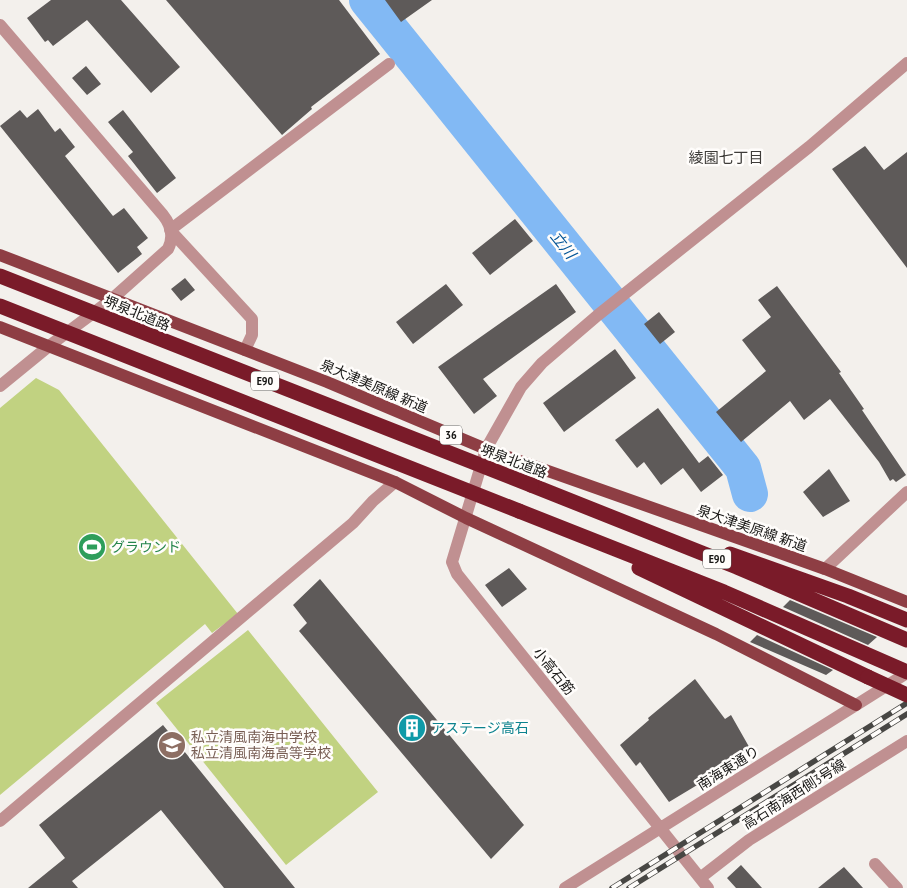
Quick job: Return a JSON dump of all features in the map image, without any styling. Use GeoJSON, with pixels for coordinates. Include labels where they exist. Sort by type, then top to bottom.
{"type":"FeatureCollection","features":[{"type":"Feature","properties":{"kind":"highway","name":"堺泉北道路"},"geometry":{"type":"LineString","coordinates":[[0,276],[737,567],[905,639]]}},
{"type":"Feature","properties":{"kind":"highway","name":"E90"},"geometry":{"type":"LineString","coordinates":[[0,306],[724,592],[907,672]]}},
{"type":"Feature","properties":{"kind":"highway"},"geometry":{"type":"LineString","coordinates":[[530,485],[770,568],[907,620]]}},
{"type":"Feature","properties":{"kind":"highway"},"geometry":{"type":"LineString","coordinates":[[519,511],[907,694]]}},
{"type":"Feature","properties":{"kind":"main road","name":"泉大津美原線 新道"},"geometry":{"type":"LineString","coordinates":[[0,255],[245,350],[486,449],[825,569],[907,602]]}},
{"type":"Feature","properties":{"kind":"main road"},"geometry":{"type":"LineString","coordinates":[[0,326],[395,482],[466,518],[716,634],[856,705]]}},
{"type":"Feature","properties":{"kind":"street"},"geometry":{"type":"LineString","coordinates":[[0,25],[163,214],[168,222],[172,241],[168,249],[112,298],[48,346],[0,386]]}},
{"type":"Feature","properties":{"kind":"street","name":"小高石筋"},"geometry":{"type":"LineString","coordinates":[[708,888],[457,574],[452,562],[486,449],[521,387],[542,363],[598,315],[809,147],[907,63]]}},
{"type":"Feature","properties":{"kind":"street"},"geometry":{"type":"LineString","coordinates":[[170,230],[389,64]]}},
{"type":"Feature","properties":{"kind":"street"},"geometry":{"type":"LineString","coordinates":[[170,230],[252,318],[252,335],[245,350]]}},
{"type":"Feature","properties":{"kind":"street"},"geometry":{"type":"LineString","coordinates":[[0,821],[353,523],[373,501],[395,482]]}},
{"type":"Feature","properties":{"kind":"street"},"geometry":{"type":"LineString","coordinates":[[825,569],[907,492]]}},
{"type":"Feature","properties":{"kind":"street","name":"南海東通り"},"geometry":{"type":"LineString","coordinates":[[565,888],[907,672]]}},
{"type":"Feature","properties":{"kind":"street","name":"高石南海西側3号線"},"geometry":{"type":"LineString","coordinates":[[700,878],[749,840],[907,741]]}},
{"type":"Feature","properties":{"kind":"street"},"geometry":{"type":"LineString","coordinates":[[876,864],[896,888]]}},
{"type":"Feature","properties":{"kind":"green space","name":"グラウンド"},"geometry":{"type":"Polygon","coordinates":[[[36,378],[59,390],[238,614],[212,633],[205,624],[0,795],[0,408],[36,378]]]}},
{"type":"Feature","properties":{"kind":"green space"},"geometry":{"type":"Polygon","coordinates":[[[248,630],[378,792],[286,865],[156,703],[248,630]]]}},
{"type":"Feature","properties":{"kind":"building"},"geometry":{"type":"Polygon","coordinates":[[[51,0],[121,0],[180,67],[151,93],[87,20],[53,46],[48,40],[45,42],[27,18],[51,0]]]}},
{"type":"Feature","properties":{"kind":"building"},"geometry":{"type":"Polygon","coordinates":[[[166,0],[339,0],[380,54],[311,107],[312,109],[282,135],[166,0]]]}},
{"type":"Feature","properties":{"kind":"building"},"geometry":{"type":"Polygon","coordinates":[[[385,0],[432,0],[401,22],[385,0]]]}},
{"type":"Feature","properties":{"kind":"building"},"geometry":{"type":"Polygon","coordinates":[[[86,66],[101,84],[87,95],[72,78],[86,66]]]}},
{"type":"Feature","properties":{"kind":"building"},"geometry":{"type":"Polygon","coordinates":[[[38,109],[55,132],[60,128],[75,147],[65,156],[113,216],[124,208],[148,238],[137,247],[142,254],[118,273],[0,126],[20,110],[27,118],[38,109]]]}},
{"type":"Feature","properties":{"kind":"building"},"geometry":{"type":"Polygon","coordinates":[[[123,110],[176,178],[157,193],[128,156],[133,152],[108,122],[123,110]]]}},
{"type":"Feature","properties":{"kind":"building"},"geometry":{"type":"Polygon","coordinates":[[[865,146],[884,170],[907,152],[907,268],[832,169],[865,146]]]}},
{"type":"Feature","properties":{"kind":"building"},"geometry":{"type":"Polygon","coordinates":[[[515,219],[533,241],[490,275],[472,253],[515,219]]]}},
{"type":"Feature","properties":{"kind":"building"},"geometry":{"type":"Polygon","coordinates":[[[185,278],[195,290],[181,301],[171,289],[185,278]]]}},
{"type":"Feature","properties":{"kind":"building"},"geometry":{"type":"Polygon","coordinates":[[[446,284],[463,305],[413,344],[396,322],[446,284]]]}},
{"type":"Feature","properties":{"kind":"building"},"geometry":{"type":"Polygon","coordinates":[[[556,284],[576,312],[483,379],[497,396],[474,414],[438,367],[556,284]]]}},
{"type":"Feature","properties":{"kind":"building"},"geometry":{"type":"Polygon","coordinates":[[[777,286],[841,372],[839,373],[864,409],[862,410],[906,475],[896,482],[893,479],[890,481],[879,462],[830,399],[804,420],[790,401],[741,442],[716,412],[766,371],[742,340],[771,317],[758,300],[777,286]]]}},
{"type":"Feature","properties":{"kind":"building"},"geometry":{"type":"Polygon","coordinates":[[[659,312],[675,332],[660,344],[644,324],[659,312]]]}},
{"type":"Feature","properties":{"kind":"building"},"geometry":{"type":"Polygon","coordinates":[[[615,349],[636,378],[564,432],[543,403],[615,349]]]}},
{"type":"Feature","properties":{"kind":"building"},"geometry":{"type":"Polygon","coordinates":[[[658,408],[699,463],[708,456],[723,475],[701,492],[683,468],[661,485],[644,462],[637,468],[615,440],[658,408]]]}},
{"type":"Feature","properties":{"kind":"building"},"geometry":{"type":"Polygon","coordinates":[[[829,469],[850,501],[823,517],[803,492],[829,469]]]}},
{"type":"Feature","properties":{"kind":"building"},"geometry":{"type":"Polygon","coordinates":[[[509,568],[527,589],[502,607],[485,585],[509,568]]]}},
{"type":"Feature","properties":{"kind":"building","name":"アステージ高石"},"geometry":{"type":"Polygon","coordinates":[[[320,579],[524,825],[491,859],[299,631],[307,623],[293,605],[320,579]]]}},
{"type":"Feature","properties":{"kind":"building"},"geometry":{"type":"Polygon","coordinates":[[[790,600],[877,637],[868,645],[783,607],[790,600]]]}},
{"type":"Feature","properties":{"kind":"building"},"geometry":{"type":"Polygon","coordinates":[[[757,635],[833,670],[826,675],[750,642],[757,635]]]}},
{"type":"Feature","properties":{"kind":"building"},"geometry":{"type":"Polygon","coordinates":[[[695,679],[725,719],[731,715],[752,752],[669,802],[640,762],[636,766],[620,745],[649,720],[648,718],[695,679]]]}},
{"type":"Feature","properties":{"kind":"building"},"geometry":{"type":"Polygon","coordinates":[[[163,725],[295,888],[224,888],[161,810],[72,881],[78,888],[28,888],[65,858],[39,825],[163,725]]]}},
{"type":"Feature","properties":{"kind":"building"},"geometry":{"type":"Polygon","coordinates":[[[741,865],[762,888],[736,888],[727,878],[741,865]]]}},
{"type":"Feature","properties":{"kind":"building"},"geometry":{"type":"Polygon","coordinates":[[[844,867],[863,888],[818,888],[844,867]]]}},
{"type":"Feature","properties":{"kind":"waterway","name":"立川"},"geometry":{"type":"LineString","coordinates":[[367,0],[743,468],[750,494]]}},
{"type":"Feature","properties":{"kind":"railway"},"geometry":{"type":"LineString","coordinates":[[612,888],[907,703]]}},
{"type":"Feature","properties":{"kind":"railway"},"geometry":{"type":"LineString","coordinates":[[629,888],[907,714]]}},
{"type":"Feature","properties":{"kind":"place","name":"グラウンド"},"geometry":{"type":"Point","coordinates":[92,547]}},
{"type":"Feature","properties":{"kind":"place","name":"アステージ高石"},"geometry":{"type":"Point","coordinates":[412,728]}},
{"type":"Feature","properties":{"kind":"place","name":"私立清風南海中学校 私立清風南海高等学校"},"geometry":{"type":"Point","coordinates":[172,745]}},
{"type":"Feature","properties":{"kind":"district","name":"綾園七丁目"},"geometry":{"type":"Point","coordinates":[726,158]}}]}
